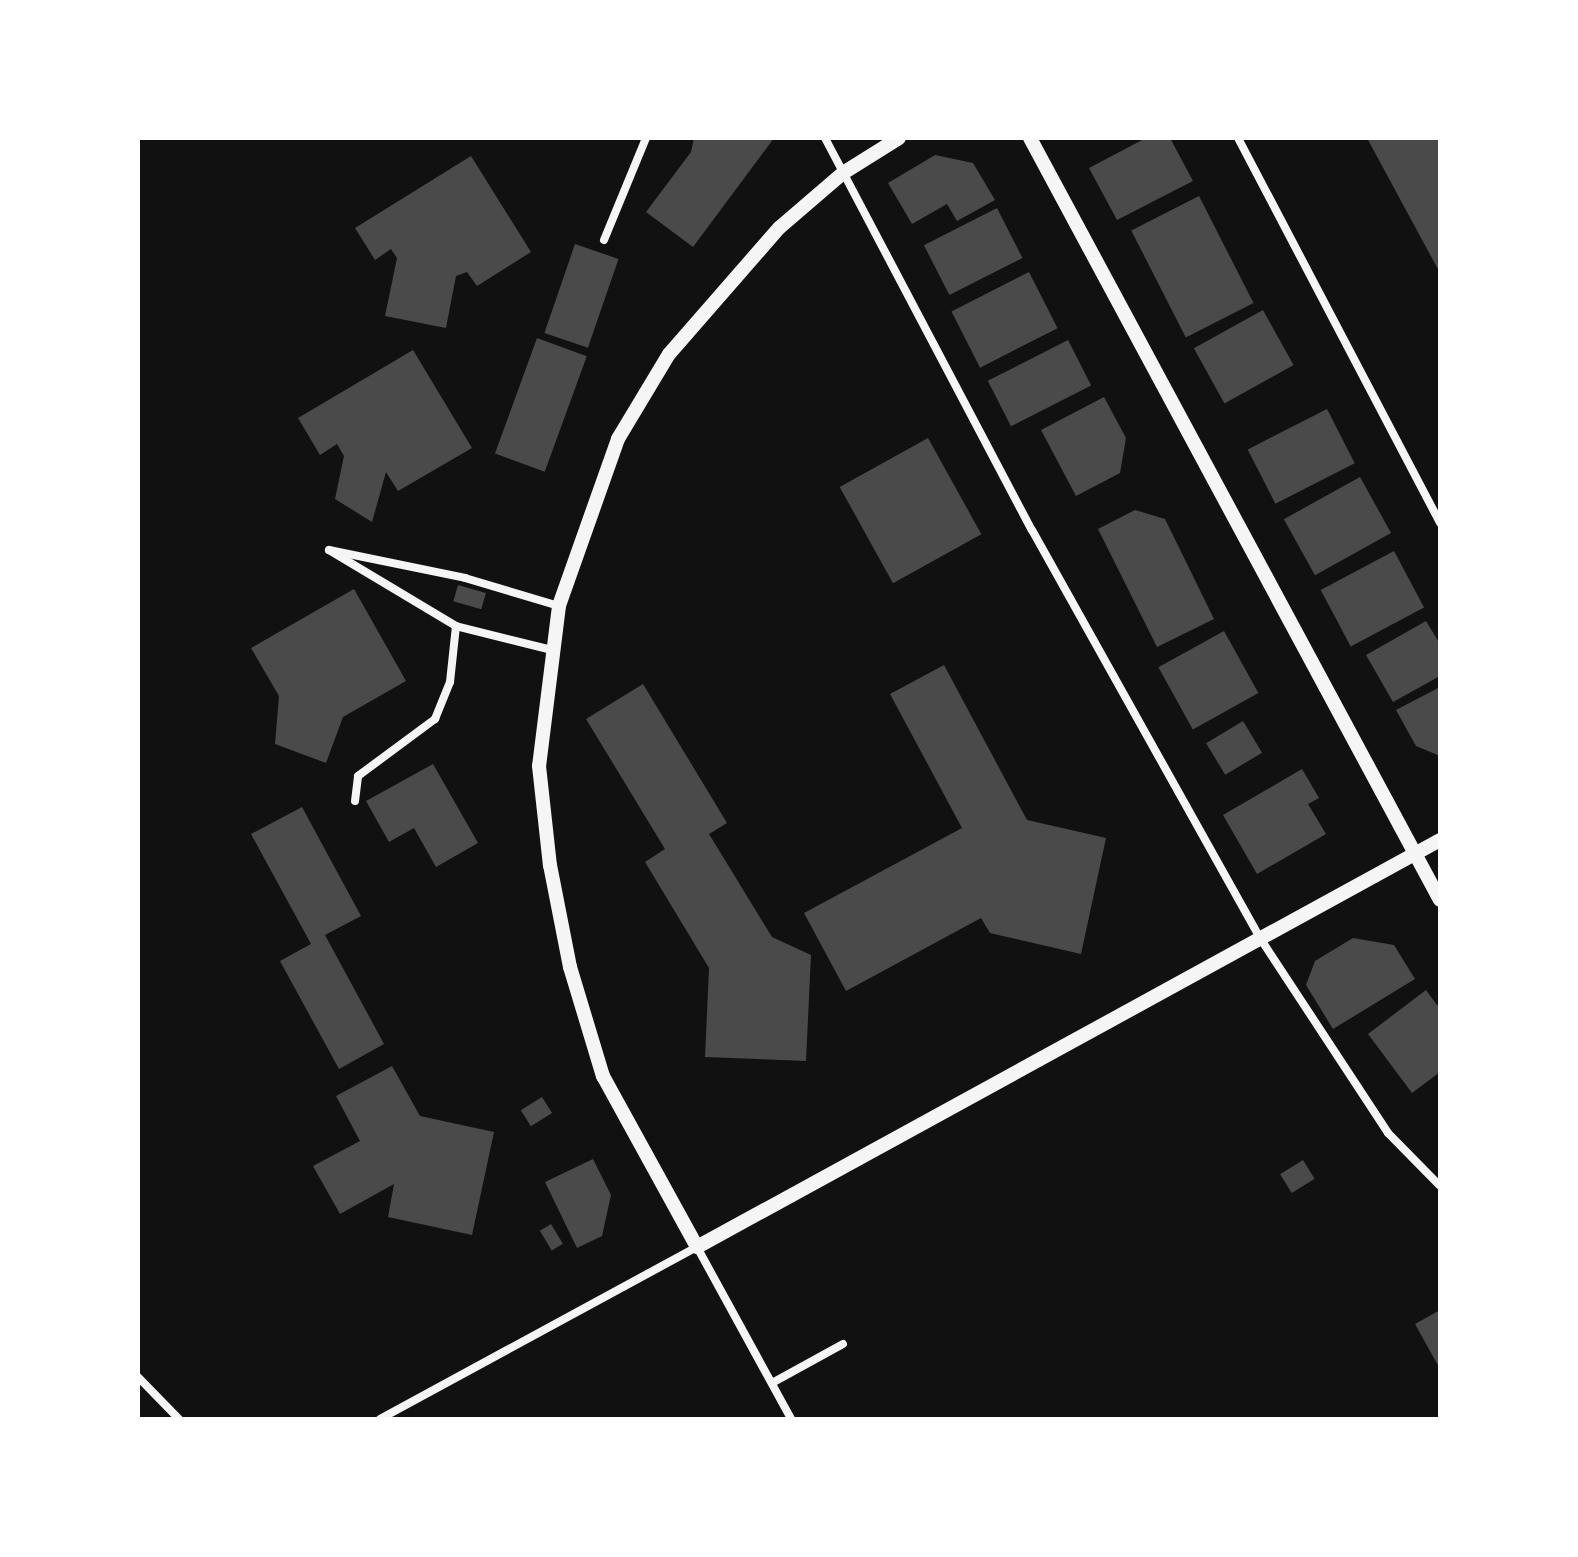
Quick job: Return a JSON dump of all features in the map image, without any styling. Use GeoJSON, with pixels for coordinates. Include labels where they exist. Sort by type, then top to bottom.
{"type":"FeatureCollection","features":[{"type":"Feature","properties":{"kind":"street"},"geometry":{"type":"LineString","coordinates":[[604,240],[646,138]]}},
{"type":"Feature","properties":{"kind":"street"},"geometry":{"type":"LineString","coordinates":[[825,138],[1032,530],[1260,938],[1388,1133],[1440,1186]]}},
{"type":"Feature","properties":{"kind":"street"},"geometry":{"type":"LineString","coordinates":[[791,1419],[603,1076],[570,967],[550,865],[539,766],[559,606],[618,439],[669,354],[779,228],[843,173],[899,138]]}},
{"type":"Feature","properties":{"kind":"street"},"geometry":{"type":"LineString","coordinates":[[1030,138],[1413,855],[1440,900]]}},
{"type":"Feature","properties":{"kind":"street"},"geometry":{"type":"LineString","coordinates":[[1238,138],[1440,523]]}},
{"type":"Feature","properties":{"kind":"street"},"geometry":{"type":"LineString","coordinates":[[552,650],[456,626],[329,550],[465,578],[559,606]]}},
{"type":"Feature","properties":{"kind":"street"},"geometry":{"type":"LineString","coordinates":[[355,801],[358,776],[435,719],[450,682],[456,626]]}},
{"type":"Feature","properties":{"kind":"street"},"geometry":{"type":"LineString","coordinates":[[380,1419],[1440,840]]}},
{"type":"Feature","properties":{"kind":"street"},"geometry":{"type":"LineString","coordinates":[[772,1383],[843,1344]]}},
{"type":"Feature","properties":{"kind":"street"},"geometry":{"type":"LineString","coordinates":[[138,1377],[179,1419]]}},
{"type":"Feature","properties":{"kind":"building"},"geometry":{"type":"Polygon","coordinates":[[[694,138],[774,138],[693,247],[646,212],[691,152],[694,138]]]}},
{"type":"Feature","properties":{"kind":"building"},"geometry":{"type":"Polygon","coordinates":[[[1146,138],[1170,138],[1193,181],[1117,220],[1089,168],[1146,138]]]}},
{"type":"Feature","properties":{"kind":"building"},"geometry":{"type":"Polygon","coordinates":[[[1367,138],[1440,138],[1440,273],[1367,138]]]}},
{"type":"Feature","properties":{"kind":"building"},"geometry":{"type":"Polygon","coordinates":[[[935,155],[973,163],[995,200],[957,221],[947,204],[912,224],[888,183],[935,155]]]}},
{"type":"Feature","properties":{"kind":"building"},"geometry":{"type":"Polygon","coordinates":[[[471,156],[531,252],[477,286],[467,272],[456,276],[446,328],[385,316],[397,258],[391,249],[375,260],[355,228],[471,156]]]}},
{"type":"Feature","properties":{"kind":"building"},"geometry":{"type":"Polygon","coordinates":[[[1199,196],[1253,303],[1186,337],[1131,231],[1199,196]]]}},
{"type":"Feature","properties":{"kind":"building"},"geometry":{"type":"Polygon","coordinates":[[[997,208],[1022,258],[949,295],[924,245],[997,208]]]}},
{"type":"Feature","properties":{"kind":"building"},"geometry":{"type":"Polygon","coordinates":[[[575,244],[618,259],[588,348],[544,333],[575,244]]]}},
{"type":"Feature","properties":{"kind":"building"},"geometry":{"type":"Polygon","coordinates":[[[1029,272],[1058,328],[980,368],[951,311],[1029,272]]]}},
{"type":"Feature","properties":{"kind":"building"},"geometry":{"type":"Polygon","coordinates":[[[1263,310],[1294,365],[1224,403],[1194,348],[1263,310]]]}},
{"type":"Feature","properties":{"kind":"building"},"geometry":{"type":"Polygon","coordinates":[[[537,338],[587,356],[545,472],[495,454],[537,338]]]}},
{"type":"Feature","properties":{"kind":"building"},"geometry":{"type":"Polygon","coordinates":[[[1068,340],[1091,385],[1011,426],[988,381],[1068,340]]]}},
{"type":"Feature","properties":{"kind":"building"},"geometry":{"type":"Polygon","coordinates":[[[413,350],[472,448],[398,491],[386,472],[372,522],[335,499],[344,456],[337,444],[320,455],[298,418],[413,350]]]}},
{"type":"Feature","properties":{"kind":"building"},"geometry":{"type":"Polygon","coordinates":[[[1104,397],[1126,438],[1120,473],[1076,496],[1041,430],[1104,397]]]}},
{"type":"Feature","properties":{"kind":"building"},"geometry":{"type":"Polygon","coordinates":[[[1327,409],[1355,463],[1275,504],[1248,449],[1327,409]]]}},
{"type":"Feature","properties":{"kind":"building"},"geometry":{"type":"Polygon","coordinates":[[[928,438],[981,534],[893,583],[840,487],[928,438]]]}},
{"type":"Feature","properties":{"kind":"building"},"geometry":{"type":"Polygon","coordinates":[[[1360,477],[1391,533],[1315,575],[1284,519],[1360,477]]]}},
{"type":"Feature","properties":{"kind":"building"},"geometry":{"type":"Polygon","coordinates":[[[1135,510],[1165,519],[1214,619],[1157,647],[1098,529],[1135,510]]]}},
{"type":"Feature","properties":{"kind":"building"},"geometry":{"type":"Polygon","coordinates":[[[1394,551],[1424,608],[1351,646],[1321,590],[1394,551]]]}},
{"type":"Feature","properties":{"kind":"building"},"geometry":{"type":"Polygon","coordinates":[[[458,585],[486,593],[481,609],[453,601],[458,585]]]}},
{"type":"Feature","properties":{"kind":"building"},"geometry":{"type":"Polygon","coordinates":[[[354,589],[406,681],[343,717],[326,763],[275,744],[279,696],[251,648],[354,589]]]}},
{"type":"Feature","properties":{"kind":"building"},"geometry":{"type":"Polygon","coordinates":[[[1426,621],[1440,644],[1440,676],[1393,702],[1366,655],[1426,621]]]}},
{"type":"Feature","properties":{"kind":"building"},"geometry":{"type":"Polygon","coordinates":[[[1224,631],[1258,693],[1193,729],[1158,667],[1224,631]]]}},
{"type":"Feature","properties":{"kind":"building"},"geometry":{"type":"Polygon","coordinates":[[[944,665],[1027,820],[1106,838],[1081,954],[990,933],[981,918],[846,991],[804,913],[962,828],[890,694],[944,665]]]}},
{"type":"Feature","properties":{"kind":"building"},"geometry":{"type":"Polygon","coordinates":[[[643,684],[727,823],[709,834],[772,937],[811,955],[806,1061],[705,1057],[709,968],[645,862],[665,849],[586,719],[643,684]]]}},
{"type":"Feature","properties":{"kind":"building"},"geometry":{"type":"Polygon","coordinates":[[[1440,687],[1440,756],[1416,746],[1396,710],[1440,687]]]}},
{"type":"Feature","properties":{"kind":"building"},"geometry":{"type":"Polygon","coordinates":[[[1243,721],[1262,753],[1225,775],[1206,743],[1243,721]]]}},
{"type":"Feature","properties":{"kind":"building"},"geometry":{"type":"Polygon","coordinates":[[[433,764],[478,843],[436,867],[414,828],[389,842],[366,801],[433,764]]]}},
{"type":"Feature","properties":{"kind":"building"},"geometry":{"type":"Polygon","coordinates":[[[1302,769],[1319,798],[1308,804],[1326,834],[1257,874],[1223,815],[1302,769]]]}},
{"type":"Feature","properties":{"kind":"building"},"geometry":{"type":"Polygon","coordinates":[[[302,807],[361,916],[325,935],[384,1044],[339,1069],[280,961],[311,944],[251,834],[302,807]]]}},
{"type":"Feature","properties":{"kind":"building"},"geometry":{"type":"Polygon","coordinates":[[[1353,938],[1394,945],[1415,979],[1333,1029],[1306,985],[1315,961],[1353,938]]]}},
{"type":"Feature","properties":{"kind":"building"},"geometry":{"type":"Polygon","coordinates":[[[1426,990],[1440,1009],[1440,1072],[1412,1093],[1368,1034],[1426,990]]]}},
{"type":"Feature","properties":{"kind":"building"},"geometry":{"type":"Polygon","coordinates":[[[392,1066],[420,1116],[494,1132],[472,1235],[388,1217],[394,1184],[340,1214],[313,1166],[360,1141],[336,1096],[392,1066]]]}},
{"type":"Feature","properties":{"kind":"building"},"geometry":{"type":"Polygon","coordinates":[[[542,1097],[552,1113],[531,1126],[521,1110],[542,1097]]]}},
{"type":"Feature","properties":{"kind":"building"},"geometry":{"type":"Polygon","coordinates":[[[593,1159],[611,1195],[602,1236],[577,1248],[545,1182],[593,1159]]]}},
{"type":"Feature","properties":{"kind":"building"},"geometry":{"type":"Polygon","coordinates":[[[1303,1160],[1315,1179],[1292,1193],[1280,1174],[1303,1160]]]}},
{"type":"Feature","properties":{"kind":"building"},"geometry":{"type":"Polygon","coordinates":[[[551,1224],[563,1244],[552,1250],[540,1231],[551,1224]]]}},
{"type":"Feature","properties":{"kind":"building"},"geometry":{"type":"Polygon","coordinates":[[[1440,1310],[1440,1369],[1415,1324],[1440,1310]]]}}]}
